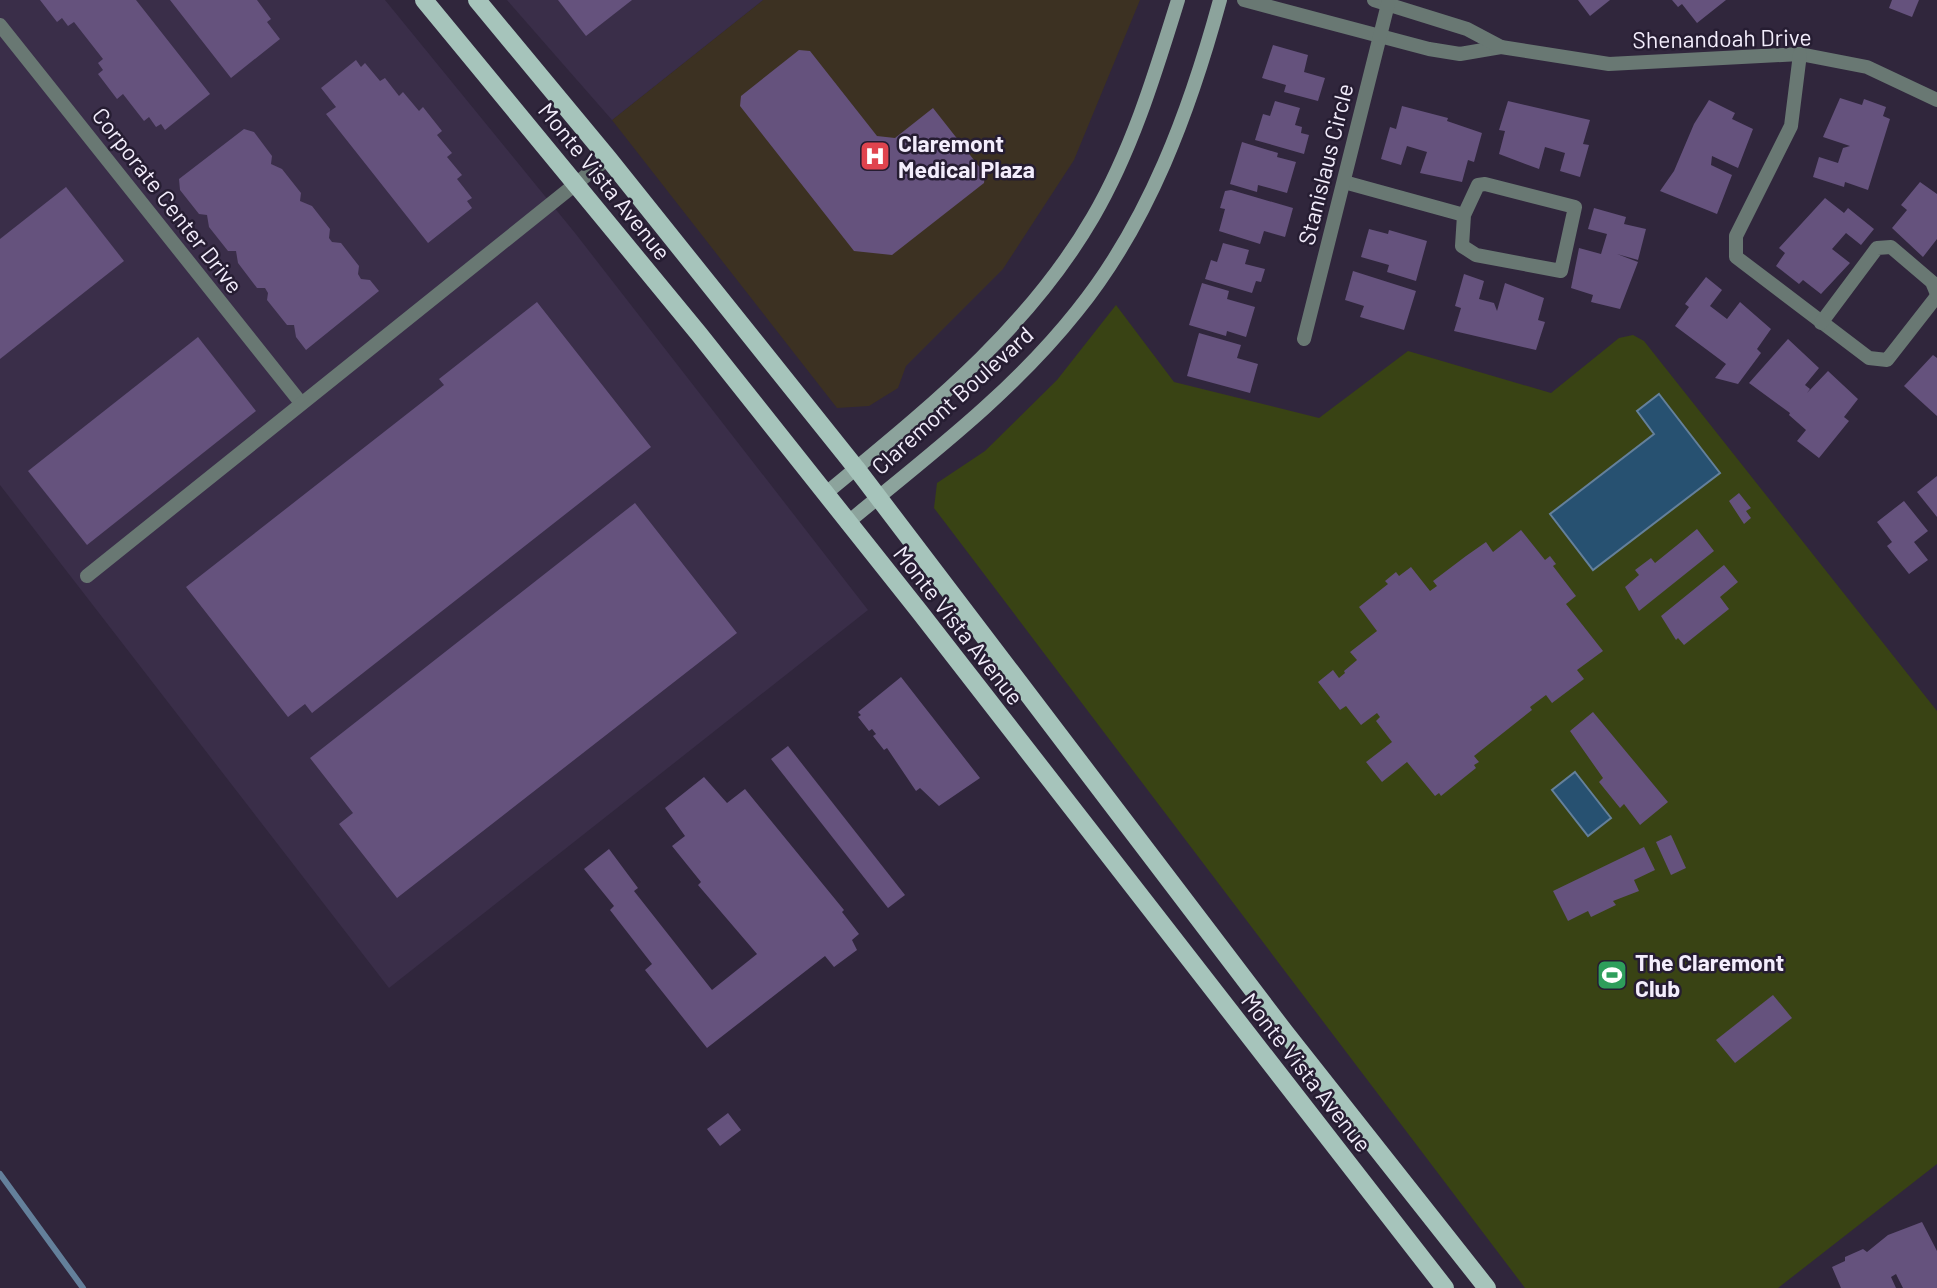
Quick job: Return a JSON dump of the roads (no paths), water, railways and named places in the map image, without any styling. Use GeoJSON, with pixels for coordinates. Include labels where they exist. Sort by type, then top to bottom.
{"type":"FeatureCollection","features":[{"type":"Feature","properties":{"kind":"main road","name":"Monte Vista Avenue"},"geometry":{"type":"LineString","coordinates":[[424,0],[699,334],[919,611],[1445,1288]]}},
{"type":"Feature","properties":{"kind":"main road","name":"Monte Vista Avenue"},"geometry":{"type":"LineString","coordinates":[[477,0],[608,158],[856,468],[1284,1031],[1487,1288]]}},
{"type":"Feature","properties":{"kind":"main road","name":"Claremont Boulevard"},"geometry":{"type":"LineString","coordinates":[[825,494],[989,354],[1046,287],[1093,217],[1134,133],[1178,0]]}},
{"type":"Feature","properties":{"kind":"main road","name":"Claremont Boulevard"},"geometry":{"type":"LineString","coordinates":[[847,523],[1027,368],[1078,311],[1126,240],[1171,150],[1205,54],[1220,0]]}},
{"type":"Feature","properties":{"kind":"street","name":"Shenandoah Drive"},"geometry":{"type":"LineString","coordinates":[[1244,0],[1460,54],[1501,47],[1609,64],[1800,54],[1867,67],[1937,100]]}},
{"type":"Feature","properties":{"kind":"street","name":"Shenandoah Drive"},"geometry":{"type":"LineString","coordinates":[[1383,1],[1467,29],[1501,47]]}},
{"type":"Feature","properties":{"kind":"street","name":"Stanislaus Circle"},"geometry":{"type":"LineString","coordinates":[[1304,339],[1380,36],[1383,1]]}},
{"type":"Feature","properties":{"kind":"street","name":"Corporate Center Drive"},"geometry":{"type":"LineString","coordinates":[[0,25],[301,403]]}},
{"type":"Feature","properties":{"kind":"street"},"geometry":{"type":"LineString","coordinates":[[1800,54],[1791,126],[1736,236],[1736,257],[1821,323],[1869,358],[1887,360],[1937,295],[1932,282],[1891,247],[1877,248],[1821,323]]}},
{"type":"Feature","properties":{"kind":"street"},"geometry":{"type":"LineString","coordinates":[[87,576],[608,158]]}},
{"type":"Feature","properties":{"kind":"street"},"geometry":{"type":"LineString","coordinates":[[1344,181],[1464,215]]}},
{"type":"Feature","properties":{"kind":"street"},"geometry":{"type":"LineString","coordinates":[[1485,184],[1575,207],[1561,271],[1476,255],[1462,246],[1464,215],[1478,185],[1485,184]]}},
{"type":"Feature","properties":{"kind":"water"},"geometry":{"type":"Polygon","coordinates":[[[1659,394],[1720,473],[1593,570],[1550,514],[1654,434],[1637,411],[1659,394]]]}},
{"type":"Feature","properties":{"kind":"water"},"geometry":{"type":"Polygon","coordinates":[[[1575,772],[1611,818],[1588,836],[1552,790],[1575,772]]]}},
{"type":"Feature","properties":{"kind":"waterway"},"geometry":{"type":"LineString","coordinates":[[0,1174],[83,1288]]}},
{"type":"Feature","properties":{"kind":"place","name":"Claremont Medical Plaza"},"geometry":{"type":"Point","coordinates":[875,156]}},
{"type":"Feature","properties":{"kind":"place","name":"The Claremont Club"},"geometry":{"type":"Point","coordinates":[1612,975]}}]}
